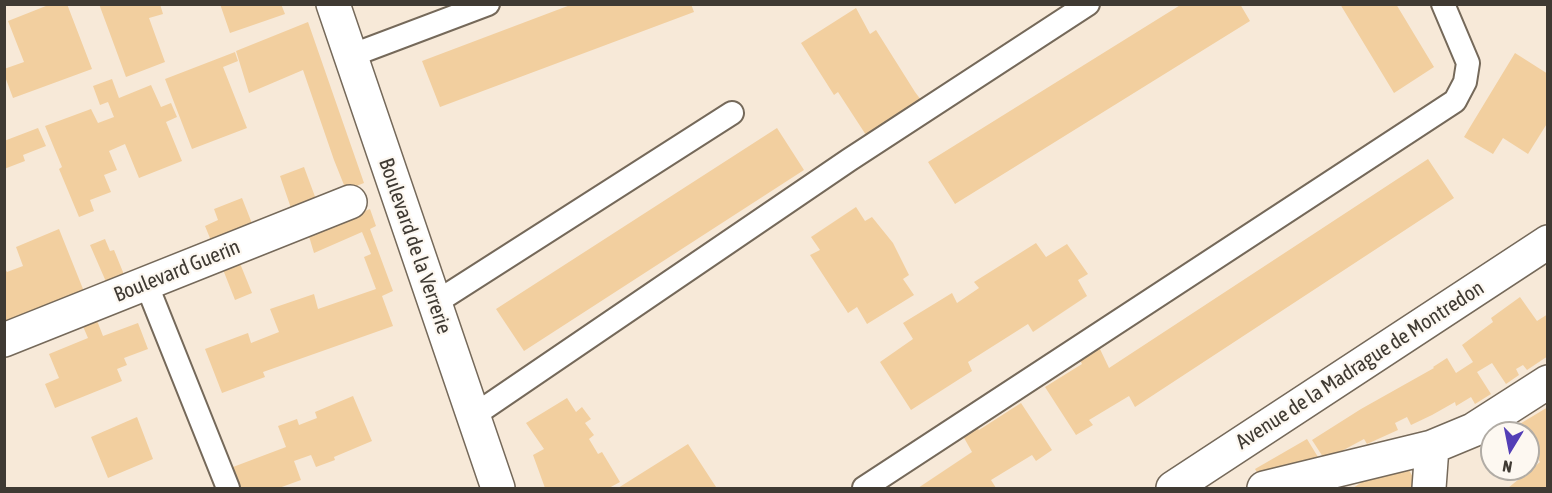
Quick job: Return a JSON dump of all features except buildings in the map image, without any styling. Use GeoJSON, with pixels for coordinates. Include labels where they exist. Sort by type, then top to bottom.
{"type":"FeatureCollection","features":[{"type":"Feature","properties":{"kind":"street","name":"Boulevard de la Verrerie"},"geometry":{"type":"LineString","coordinates":[[333,4],[498,489]]}},
{"type":"Feature","properties":{"kind":"street","name":"Boulevard Guerin"},"geometry":{"type":"LineString","coordinates":[[4,340],[350,202]]}},
{"type":"Feature","properties":{"kind":"street","name":"Avenue de la Madrague de Montredon"},"geometry":{"type":"LineString","coordinates":[[1173,489],[1548,242]]}},
{"type":"Feature","properties":{"kind":"street"},"geometry":{"type":"LineString","coordinates":[[1264,489],[1432,447],[1473,430],[1548,382]]}},
{"type":"Feature","properties":{"kind":"street"},"geometry":{"type":"LineString","coordinates":[[1429,489],[1432,447]]}},
{"type":"Feature","properties":{"kind":"lane"},"geometry":{"type":"LineString","coordinates":[[350,56],[488,4]]}},
{"type":"Feature","properties":{"kind":"lane"},"geometry":{"type":"LineString","coordinates":[[473,416],[849,160],[1088,4]]}},
{"type":"Feature","properties":{"kind":"lane"},"geometry":{"type":"LineString","coordinates":[[864,489],[1455,101],[1465,82],[1468,63],[1443,4]]}},
{"type":"Feature","properties":{"kind":"lane"},"geometry":{"type":"LineString","coordinates":[[435,303],[732,113]]}},
{"type":"Feature","properties":{"kind":"lane"},"geometry":{"type":"LineString","coordinates":[[146,283],[228,489]]}}]}
